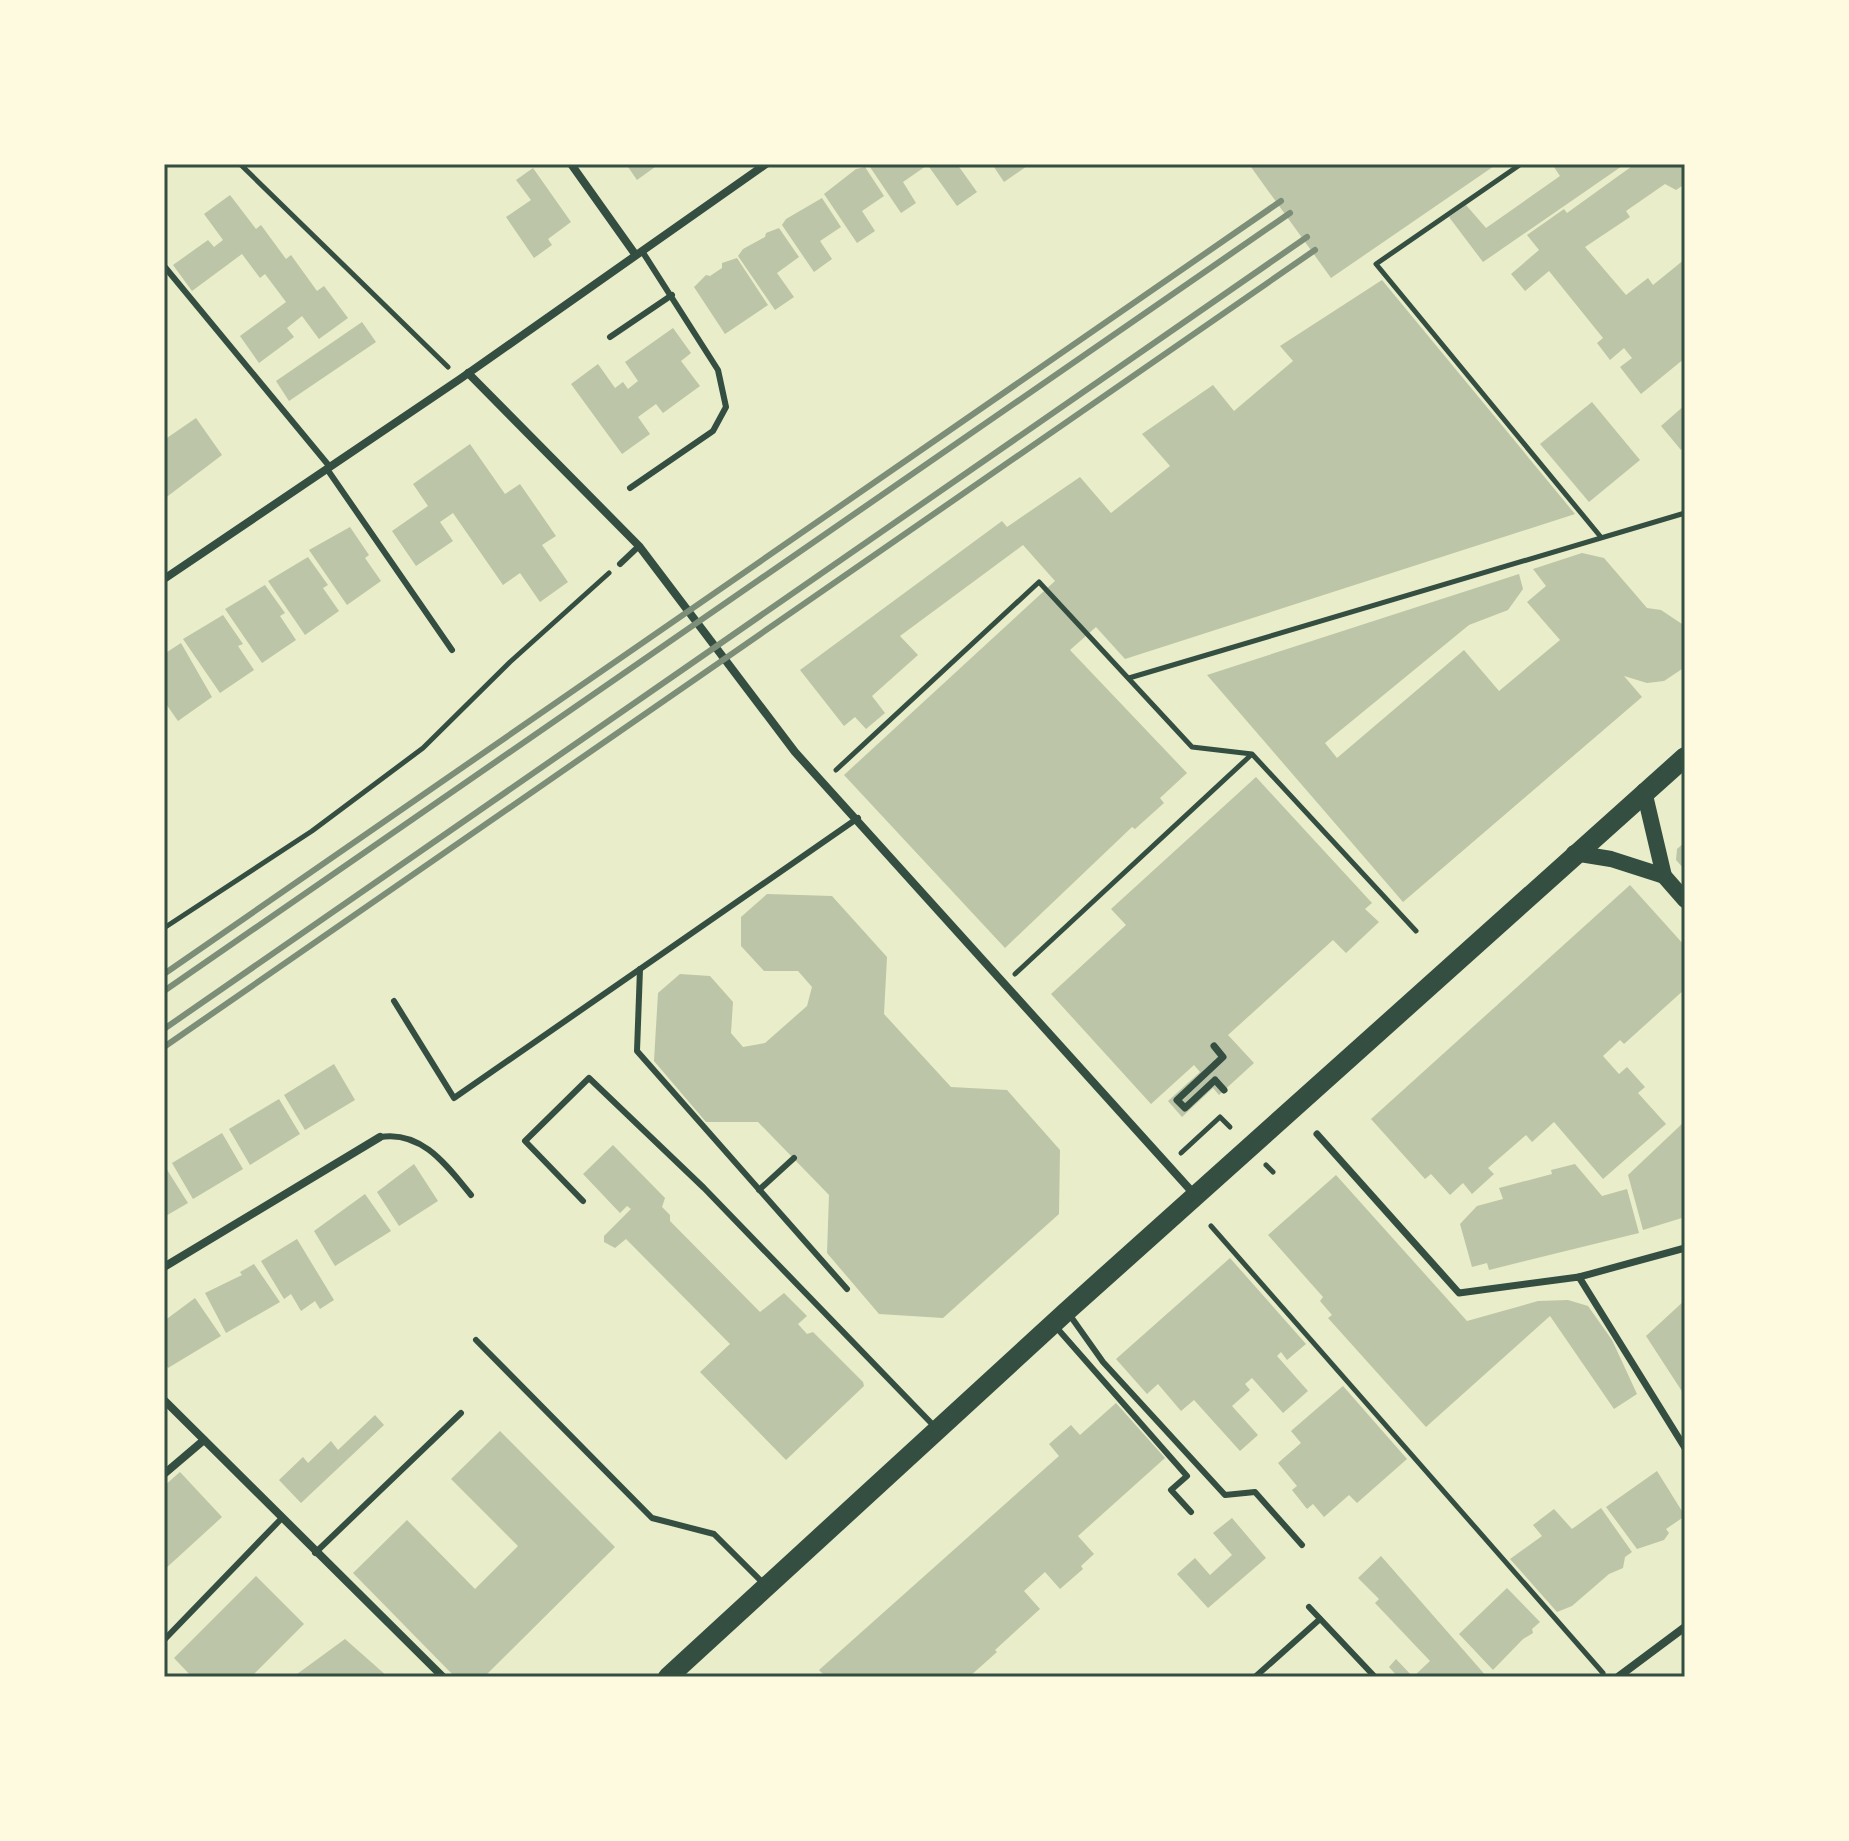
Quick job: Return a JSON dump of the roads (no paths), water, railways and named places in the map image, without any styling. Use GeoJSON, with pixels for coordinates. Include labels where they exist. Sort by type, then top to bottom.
{"type":"FeatureCollection","features":[{"type":"Feature","properties":{"kind":"main road"},"geometry":{"type":"LineString","coordinates":[[668,1677],[1060,1317],[1197,1197],[1574,853],[1685,757]]}},
{"type":"Feature","properties":{"kind":"main road"},"geometry":{"type":"LineString","coordinates":[[1644,791],[1664,876],[1685,900]]}},
{"type":"Feature","properties":{"kind":"main road"},"geometry":{"type":"LineString","coordinates":[[1574,853],[1611,859],[1664,876]]}},
{"type":"Feature","properties":{"kind":"street"},"geometry":{"type":"LineString","coordinates":[[571,164],[639,253]]}},
{"type":"Feature","properties":{"kind":"street"},"geometry":{"type":"LineString","coordinates":[[164,579],[464,376],[766,164]]}},
{"type":"Feature","properties":{"kind":"street"},"geometry":{"type":"LineString","coordinates":[[464,376],[639,546],[746,692],[1197,1197]]}},
{"type":"Feature","properties":{"kind":"street"},"geometry":{"type":"LineString","coordinates":[[1214,1046],[1223,1057],[1177,1100],[1185,1108],[1215,1080],[1224,1090]]}},
{"type":"Feature","properties":{"kind":"street"},"geometry":{"type":"LineString","coordinates":[[1317,1134],[1459,1293],[1579,1277],[1685,1248]]}},
{"type":"Feature","properties":{"kind":"street"},"geometry":{"type":"LineString","coordinates":[[164,1267],[380,1137]]}},
{"type":"Feature","properties":{"kind":"street"},"geometry":{"type":"LineString","coordinates":[[1579,1277],[1685,1448]]}},
{"type":"Feature","properties":{"kind":"street"},"geometry":{"type":"LineString","coordinates":[[164,1400],[443,1677]]}},
{"type":"Feature","properties":{"kind":"street"},"geometry":{"type":"LineString","coordinates":[[164,1474],[204,1440]]}},
{"type":"Feature","properties":{"kind":"street"},"geometry":{"type":"LineString","coordinates":[[1618,1677],[1685,1627]]}},
{"type":"Feature","properties":{"kind":"lane"},"geometry":{"type":"LineString","coordinates":[[630,488],[713,431],[726,407],[718,370],[672,295],[639,253]]}},
{"type":"Feature","properties":{"kind":"lane"},"geometry":{"type":"LineString","coordinates":[[164,266],[328,468],[452,650]]}},
{"type":"Feature","properties":{"kind":"lane"},"geometry":{"type":"LineString","coordinates":[[610,337],[672,295]]}},
{"type":"Feature","properties":{"kind":"lane"},"geometry":{"type":"LineString","coordinates":[[620,564],[639,546]]}},
{"type":"Feature","properties":{"kind":"lane"},"geometry":{"type":"LineString","coordinates":[[394,1001],[454,1098],[858,818]]}},
{"type":"Feature","properties":{"kind":"lane"},"geometry":{"type":"LineString","coordinates":[[640,969],[637,1051],[847,1289]]}},
{"type":"Feature","properties":{"kind":"lane"},"geometry":{"type":"LineString","coordinates":[[583,1201],[525,1141],[589,1078],[704,1188],[938,1429]]}},
{"type":"Feature","properties":{"kind":"lane"},"geometry":{"type":"LineString","coordinates":[[380,1137],[391,1135],[416,1141],[436,1154],[471,1195]]}},
{"type":"Feature","properties":{"kind":"lane"},"geometry":{"type":"LineString","coordinates":[[759,1190],[794,1158]]}},
{"type":"Feature","properties":{"kind":"lane"},"geometry":{"type":"LineString","coordinates":[[1060,1317],[1187,1476],[1171,1490],[1191,1512]]}},
{"type":"Feature","properties":{"kind":"lane"},"geometry":{"type":"LineString","coordinates":[[1060,1317],[1225,1495],[1255,1492],[1302,1545]]}},
{"type":"Feature","properties":{"kind":"lane"},"geometry":{"type":"LineString","coordinates":[[476,1340],[652,1518],[714,1534],[766,1585]]}},
{"type":"Feature","properties":{"kind":"lane"},"geometry":{"type":"LineString","coordinates":[[315,1553],[461,1413]]}},
{"type":"Feature","properties":{"kind":"lane"},"geometry":{"type":"LineString","coordinates":[[164,1640],[281,1519]]}},
{"type":"Feature","properties":{"kind":"lane"},"geometry":{"type":"LineString","coordinates":[[1309,1607],[1375,1677]]}},
{"type":"Feature","properties":{"kind":"lane"},"geometry":{"type":"LineString","coordinates":[[1255,1677],[1320,1619]]}},
{"type":"Feature","properties":{"kind":"railway"},"geometry":{"type":"LineString","coordinates":[[164,974],[1281,201]]}},
{"type":"Feature","properties":{"kind":"railway"},"geometry":{"type":"LineString","coordinates":[[164,991],[1290,213]]}},
{"type":"Feature","properties":{"kind":"railway"},"geometry":{"type":"LineString","coordinates":[[164,1029],[1307,237]]}},
{"type":"Feature","properties":{"kind":"railway"},"geometry":{"type":"LineString","coordinates":[[164,1047],[1315,250]]}}]}
